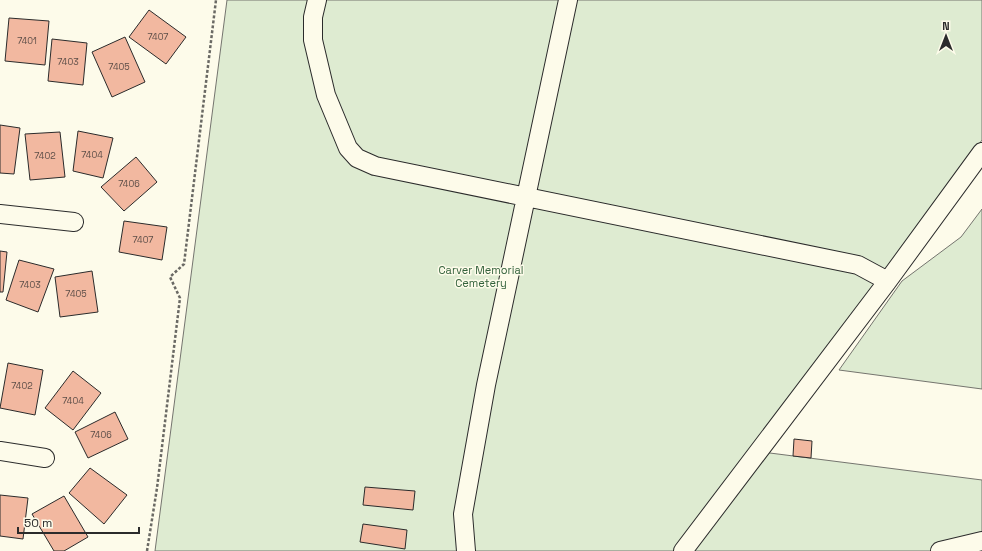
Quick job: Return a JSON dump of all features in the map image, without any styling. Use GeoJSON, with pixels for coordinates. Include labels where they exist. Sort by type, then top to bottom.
{"type":"FeatureCollection","features":[{"type":"Feature","properties":{"kind":"street"},"geometry":{"type":"LineString","coordinates":[[317,0],[313,17],[312,40],[326,94],[348,148],[358,158],[375,166],[858,265],[887,282]]}},
{"type":"Feature","properties":{"kind":"street"},"geometry":{"type":"LineString","coordinates":[[466,551],[463,514],[486,385],[568,0]]}},
{"type":"Feature","properties":{"kind":"street"},"geometry":{"type":"LineString","coordinates":[[683,551],[887,282],[982,152]]}},
{"type":"Feature","properties":{"kind":"street"},"geometry":{"type":"LineString","coordinates":[[0,214],[74,222]]}},
{"type":"Feature","properties":{"kind":"street"},"geometry":{"type":"LineString","coordinates":[[0,451],[45,458]]}},
{"type":"Feature","properties":{"kind":"street"},"geometry":{"type":"LineString","coordinates":[[940,551],[982,541]]}},
{"type":"Feature","properties":{"kind":"path"},"geometry":{"type":"LineString","coordinates":[[147,551],[157,488],[180,298],[170,277],[184,264],[216,0]]}},
{"type":"Feature","properties":{"kind":"green space","name":"Carver Memorial Cemetery"},"geometry":{"type":"Polygon","coordinates":[[[227,0],[982,0],[982,140],[754,451],[982,480],[982,551],[155,551],[227,0]]]}},
{"type":"Feature","properties":{"kind":"green space"},"geometry":{"type":"Polygon","coordinates":[[[982,209],[982,389],[839,370],[902,281],[961,237],[982,209]]]}},
{"type":"Feature","properties":{"kind":"building"},"geometry":{"type":"Polygon","coordinates":[[[149,10],[186,37],[166,64],[129,37],[149,10]]]}},
{"type":"Feature","properties":{"kind":"building"},"geometry":{"type":"Polygon","coordinates":[[[9,18],[49,21],[45,65],[5,61],[9,18]]]}},
{"type":"Feature","properties":{"kind":"building"},"geometry":{"type":"Polygon","coordinates":[[[125,37],[145,82],[112,97],[92,52],[125,37]]]}},
{"type":"Feature","properties":{"kind":"building"},"geometry":{"type":"Polygon","coordinates":[[[52,39],[87,43],[83,85],[48,81],[52,39]]]}},
{"type":"Feature","properties":{"kind":"building"},"geometry":{"type":"Polygon","coordinates":[[[0,125],[20,128],[14,174],[0,173],[0,125]]]}},
{"type":"Feature","properties":{"kind":"building"},"geometry":{"type":"Polygon","coordinates":[[[78,131],[113,138],[103,178],[73,171],[78,131]]]}},
{"type":"Feature","properties":{"kind":"building"},"geometry":{"type":"Polygon","coordinates":[[[60,132],[65,177],[30,180],[25,134],[60,132]]]}},
{"type":"Feature","properties":{"kind":"building"},"geometry":{"type":"Polygon","coordinates":[[[136,157],[157,182],[124,211],[101,187],[136,157]]]}},
{"type":"Feature","properties":{"kind":"building"},"geometry":{"type":"Polygon","coordinates":[[[124,221],[167,227],[162,260],[119,252],[124,221]]]}},
{"type":"Feature","properties":{"kind":"building"},"geometry":{"type":"Polygon","coordinates":[[[0,251],[7,252],[3,292],[0,292],[0,251]]]}},
{"type":"Feature","properties":{"kind":"building"},"geometry":{"type":"Polygon","coordinates":[[[19,260],[54,269],[38,312],[6,300],[19,260]]]}},
{"type":"Feature","properties":{"kind":"building"},"geometry":{"type":"Polygon","coordinates":[[[92,271],[98,312],[60,317],[55,277],[92,271]]]}},
{"type":"Feature","properties":{"kind":"building"},"geometry":{"type":"Polygon","coordinates":[[[8,363],[43,370],[35,415],[0,408],[8,363]]]}},
{"type":"Feature","properties":{"kind":"building"},"geometry":{"type":"Polygon","coordinates":[[[73,371],[101,393],[73,430],[45,408],[73,371]]]}},
{"type":"Feature","properties":{"kind":"building"},"geometry":{"type":"Polygon","coordinates":[[[115,412],[128,439],[88,458],[75,432],[115,412]]]}},
{"type":"Feature","properties":{"kind":"building"},"geometry":{"type":"Polygon","coordinates":[[[794,439],[812,441],[811,458],[793,456],[794,439]]]}},
{"type":"Feature","properties":{"kind":"building"},"geometry":{"type":"Polygon","coordinates":[[[90,468],[127,495],[104,524],[69,493],[90,468]]]}},
{"type":"Feature","properties":{"kind":"building"},"geometry":{"type":"Polygon","coordinates":[[[365,487],[415,491],[413,510],[363,505],[365,487]]]}},
{"type":"Feature","properties":{"kind":"building"},"geometry":{"type":"Polygon","coordinates":[[[0,495],[28,498],[23,539],[0,536],[0,495]]]}},
{"type":"Feature","properties":{"kind":"building"},"geometry":{"type":"Polygon","coordinates":[[[64,496],[88,537],[64,551],[54,551],[32,514],[64,496]]]}},
{"type":"Feature","properties":{"kind":"building"},"geometry":{"type":"Polygon","coordinates":[[[363,524],[407,530],[405,549],[360,542],[363,524]]]}}]}
